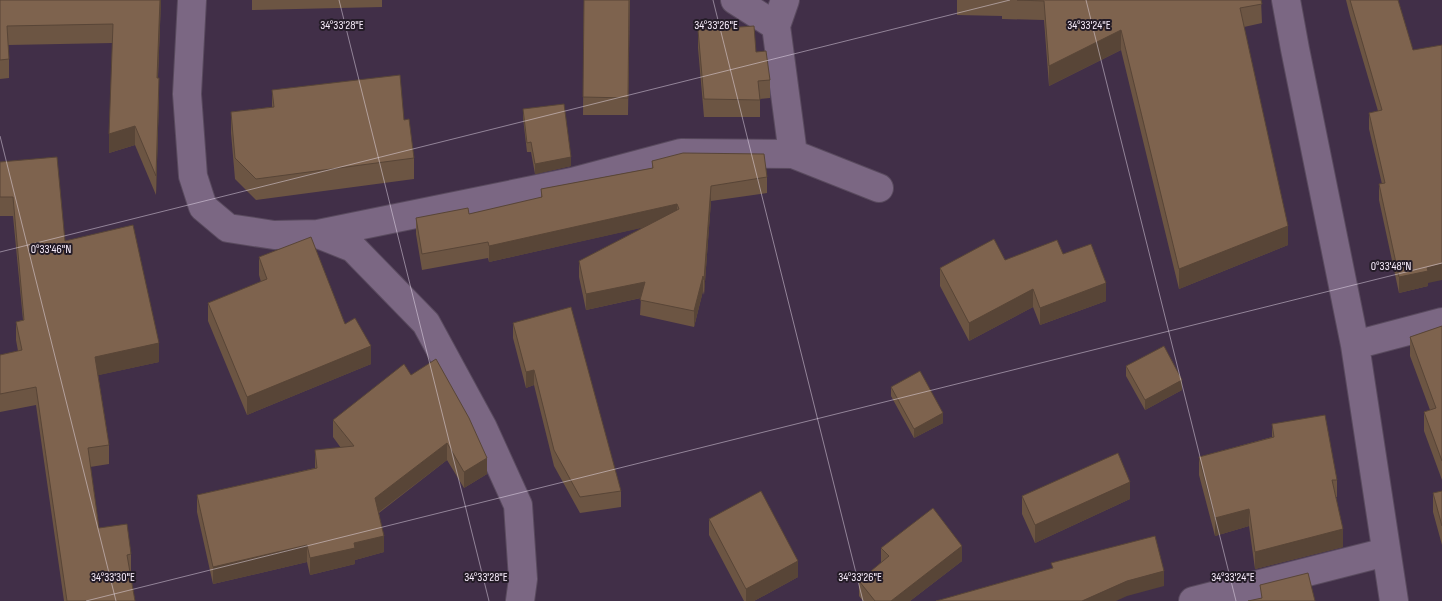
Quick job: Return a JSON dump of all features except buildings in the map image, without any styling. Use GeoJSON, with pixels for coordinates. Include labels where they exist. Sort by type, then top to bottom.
{"type":"FeatureCollection","features":[{"type":"Feature","properties":{"kind":"street"},"geometry":{"type":"LineString","coordinates":[[192,0],[187,94],[193,176],[203,207],[228,228],[274,235],[318,234],[572,182],[681,153],[793,154],[879,188]]}},
{"type":"Feature","properties":{"kind":"street"},"geometry":{"type":"LineString","coordinates":[[735,0],[776,26]]}},
{"type":"Feature","properties":{"kind":"street"},"geometry":{"type":"LineString","coordinates":[[784,0],[776,26],[793,154]]}},
{"type":"Feature","properties":{"kind":"street"},"geometry":{"type":"LineString","coordinates":[[1286,0],[1355,345],[1394,601]]}},
{"type":"Feature","properties":{"kind":"street"},"geometry":{"type":"LineString","coordinates":[[318,234],[353,248],[426,323],[483,428],[518,505],[523,579],[520,601]]}},
{"type":"Feature","properties":{"kind":"street"},"geometry":{"type":"LineString","coordinates":[[1355,345],[1442,322]]}},
{"type":"Feature","properties":{"kind":"street"},"geometry":{"type":"LineString","coordinates":[[1194,601],[1386,552]]}}]}
